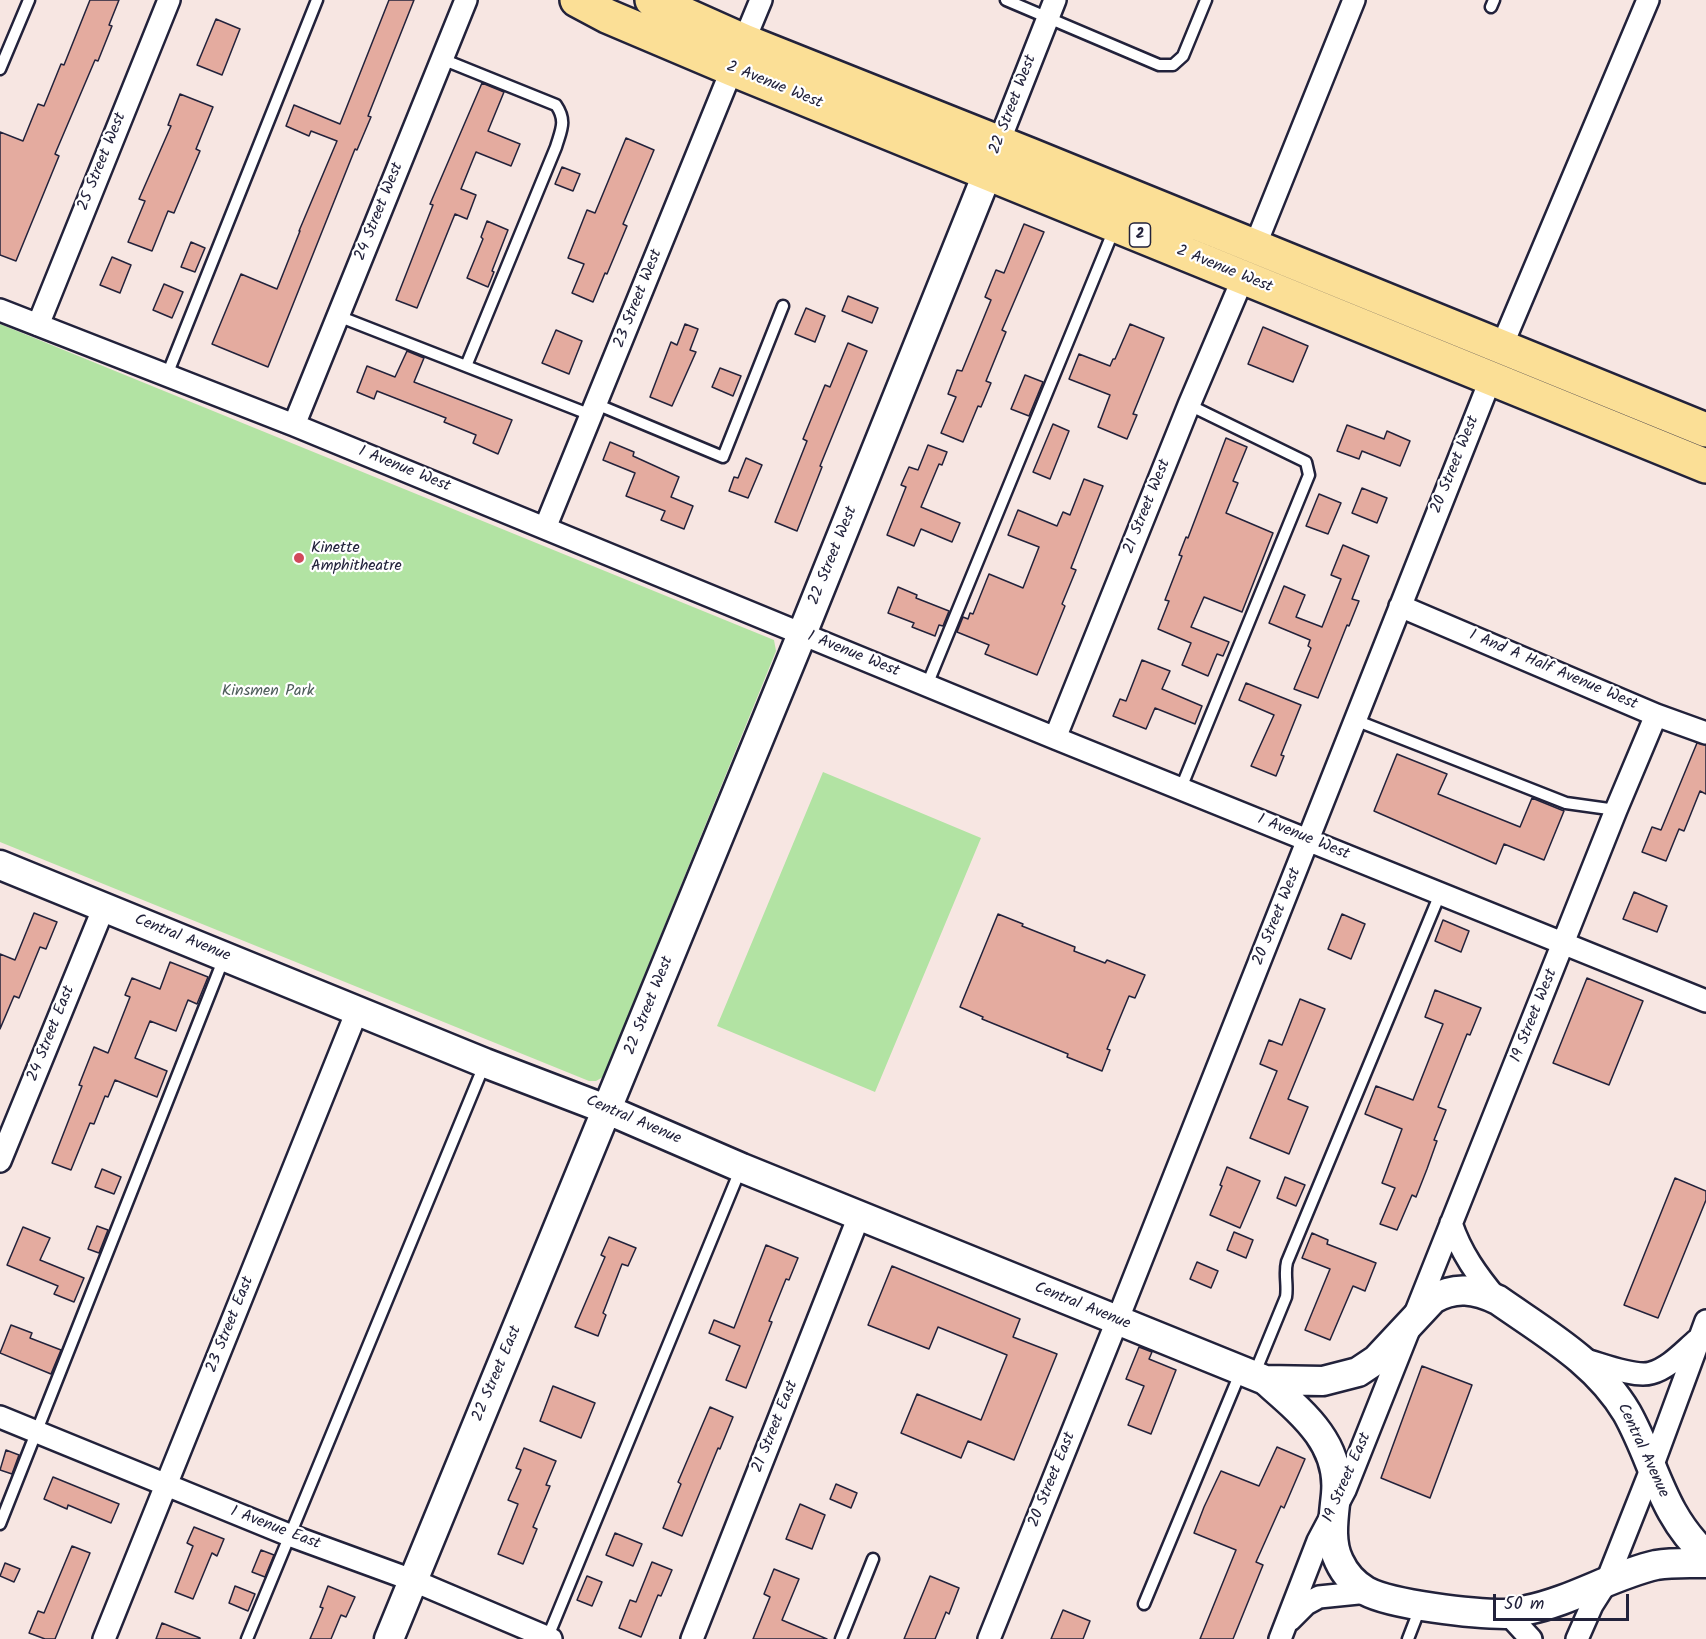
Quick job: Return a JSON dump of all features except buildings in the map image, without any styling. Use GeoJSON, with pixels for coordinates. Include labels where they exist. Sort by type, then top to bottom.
{"type":"FeatureCollection","features":[{"type":"Feature","properties":{"kind":"highway","name":"2 Avenue West"},"geometry":{"type":"LineString","coordinates":[[577,0],[657,38],[738,55],[999,142],[1255,246],[1706,466]]}},
{"type":"Feature","properties":{"kind":"highway","name":"2 Avenue West"},"geometry":{"type":"LineString","coordinates":[[652,0],[738,55],[987,173],[1243,278],[1496,363],[1706,430]]}},
{"type":"Feature","properties":{"kind":"street","name":"25 Street West"},"geometry":{"type":"LineString","coordinates":[[38,325],[169,0]]}},
{"type":"Feature","properties":{"kind":"street","name":"24 Street West"},"geometry":{"type":"LineString","coordinates":[[294,425],[466,0]]}},
{"type":"Feature","properties":{"kind":"street","name":"23 Street West"},"geometry":{"type":"LineString","coordinates":[[545,528],[761,0]]}},
{"type":"Feature","properties":{"kind":"street"},"geometry":{"type":"LineString","coordinates":[[1255,246],[1354,0]]}},
{"type":"Feature","properties":{"kind":"street","name":"20 Street West"},"geometry":{"type":"LineString","coordinates":[[1117,1321],[1496,363],[1648,0]]}},
{"type":"Feature","properties":{"kind":"street","name":"22 Street West"},"geometry":{"type":"LineString","coordinates":[[608,1110],[802,634],[1052,9]]}},
{"type":"Feature","properties":{"kind":"street","name":"21 Street West"},"geometry":{"type":"LineString","coordinates":[[1055,738],[1189,405],[1243,278]]}},
{"type":"Feature","properties":{"kind":"street","name":"1 Avenue West"},"geometry":{"type":"LineString","coordinates":[[0,310],[294,425],[1055,738],[1706,1001]]}},
{"type":"Feature","properties":{"kind":"street","name":"1 And A Half Avenue West"},"geometry":{"type":"LineString","coordinates":[[1400,606],[1656,715],[1706,733]]}},
{"type":"Feature","properties":{"kind":"street","name":"19 Street West"},"geometry":{"type":"LineString","coordinates":[[1415,1317],[1616,810],[1656,715]]}},
{"type":"Feature","properties":{"kind":"street","name":"Central Avenue"},"geometry":{"type":"LineString","coordinates":[[0,865],[485,1063],[608,1110],[742,1168],[1253,1375],[1310,1420],[1330,1453],[1335,1471],[1336,1491],[1333,1515],[1334,1546],[1338,1560],[1350,1578],[1368,1592],[1421,1605],[1476,1613],[1508,1614],[1531,1610],[1657,1565],[1679,1562],[1706,1563]]}},
{"type":"Feature","properties":{"kind":"street","name":"24 Street East"},"geometry":{"type":"LineString","coordinates":[[0,1161],[104,907]]}},
{"type":"Feature","properties":{"kind":"street","name":"23 Street East"},"geometry":{"type":"LineString","coordinates":[[104,1639],[357,1011]]}},
{"type":"Feature","properties":{"kind":"street","name":"22 Street East"},"geometry":{"type":"LineString","coordinates":[[389,1639],[608,1110]]}},
{"type":"Feature","properties":{"kind":"street","name":"21 Street East"},"geometry":{"type":"LineString","coordinates":[[692,1639],[860,1216]]}},
{"type":"Feature","properties":{"kind":"street"},"geometry":{"type":"LineString","coordinates":[[1451,1223],[1457,1243],[1466,1259],[1498,1300]]}},
{"type":"Feature","properties":{"kind":"street","name":"Central Avenue"},"geometry":{"type":"LineString","coordinates":[[1253,1375],[1323,1381],[1358,1372],[1376,1360],[1415,1317],[1433,1299],[1444,1292],[1472,1290],[1498,1300],[1582,1359],[1616,1396],[1632,1423],[1670,1512],[1694,1544],[1706,1555]]}},
{"type":"Feature","properties":{"kind":"street","name":"19 Street East"},"geometry":{"type":"LineString","coordinates":[[1284,1631],[1318,1541],[1345,1490],[1415,1317]]}},
{"type":"Feature","properties":{"kind":"street","name":"20 Street East"},"geometry":{"type":"LineString","coordinates":[[989,1639],[1117,1321]]}},
{"type":"Feature","properties":{"kind":"street"},"geometry":{"type":"LineString","coordinates":[[1582,1359],[1630,1372],[1649,1374],[1674,1361],[1703,1329]]}},
{"type":"Feature","properties":{"kind":"street"},"geometry":{"type":"LineString","coordinates":[[1577,1639],[1592,1605],[1606,1582],[1703,1329]]}},
{"type":"Feature","properties":{"kind":"street","name":"1 Avenue East"},"geometry":{"type":"LineString","coordinates":[[0,1418],[290,1535],[412,1580],[548,1638]]}},
{"type":"Feature","properties":{"kind":"street"},"geometry":{"type":"LineString","coordinates":[[1284,1631],[1306,1604],[1319,1597],[1368,1592]]}},
{"type":"Feature","properties":{"kind":"street"},"geometry":{"type":"LineString","coordinates":[[1508,1614],[1531,1639]]}},
{"type":"Feature","properties":{"kind":"lane"},"geometry":{"type":"LineString","coordinates":[[0,69],[29,0]]}},
{"type":"Feature","properties":{"kind":"lane"},"geometry":{"type":"LineString","coordinates":[[167,375],[317,0]]}},
{"type":"Feature","properties":{"kind":"lane"},"geometry":{"type":"LineString","coordinates":[[1006,0],[1052,9],[1159,65],[1173,65],[1183,56],[1206,0]]}},
{"type":"Feature","properties":{"kind":"lane"},"geometry":{"type":"LineString","coordinates":[[442,59],[556,105],[562,114],[562,127],[556,147],[466,366]]}},
{"type":"Feature","properties":{"kind":"lane"},"geometry":{"type":"LineString","coordinates":[[927,685],[1116,225]]}},
{"type":"Feature","properties":{"kind":"lane"},"geometry":{"type":"LineString","coordinates":[[338,316],[466,366],[723,457],[783,306]]}},
{"type":"Feature","properties":{"kind":"lane"},"geometry":{"type":"LineString","coordinates":[[1181,788],[1309,475],[1306,462],[1189,405]]}},
{"type":"Feature","properties":{"kind":"lane"},"geometry":{"type":"LineString","coordinates":[[1355,720],[1566,803],[1616,810]]}},
{"type":"Feature","properties":{"kind":"lane"},"geometry":{"type":"LineString","coordinates":[[1144,1604],[1253,1375],[1286,1297],[1284,1274],[1287,1263],[1440,894]]}},
{"type":"Feature","properties":{"kind":"lane"},"geometry":{"type":"LineString","coordinates":[[0,1524],[225,956]]}},
{"type":"Feature","properties":{"kind":"lane"},"geometry":{"type":"LineString","coordinates":[[247,1639],[485,1063]]}},
{"type":"Feature","properties":{"kind":"lane"},"geometry":{"type":"LineString","coordinates":[[548,1638],[742,1168]]}},
{"type":"Feature","properties":{"kind":"lane"},"geometry":{"type":"LineString","coordinates":[[841,1639],[873,1559]]}},
{"type":"Feature","properties":{"kind":"lane"},"geometry":{"type":"LineString","coordinates":[[1408,1639],[1421,1605]]}},
{"type":"Feature","properties":{"kind":"green space","name":"Kinsmen Park"},"geometry":{"type":"Polygon","coordinates":[[[0,324],[774,640],[776,651],[603,1077],[596,1081],[589,1081],[0,842],[0,324]]]}},
{"type":"Feature","properties":{"kind":"green space"},"geometry":{"type":"Polygon","coordinates":[[[823,772],[981,838],[875,1092],[717,1026],[823,772]]]}},
{"type":"Feature","properties":{"kind":"place","name":"Kinette Amphitheatre"},"geometry":{"type":"Point","coordinates":[299,558]}}]}
